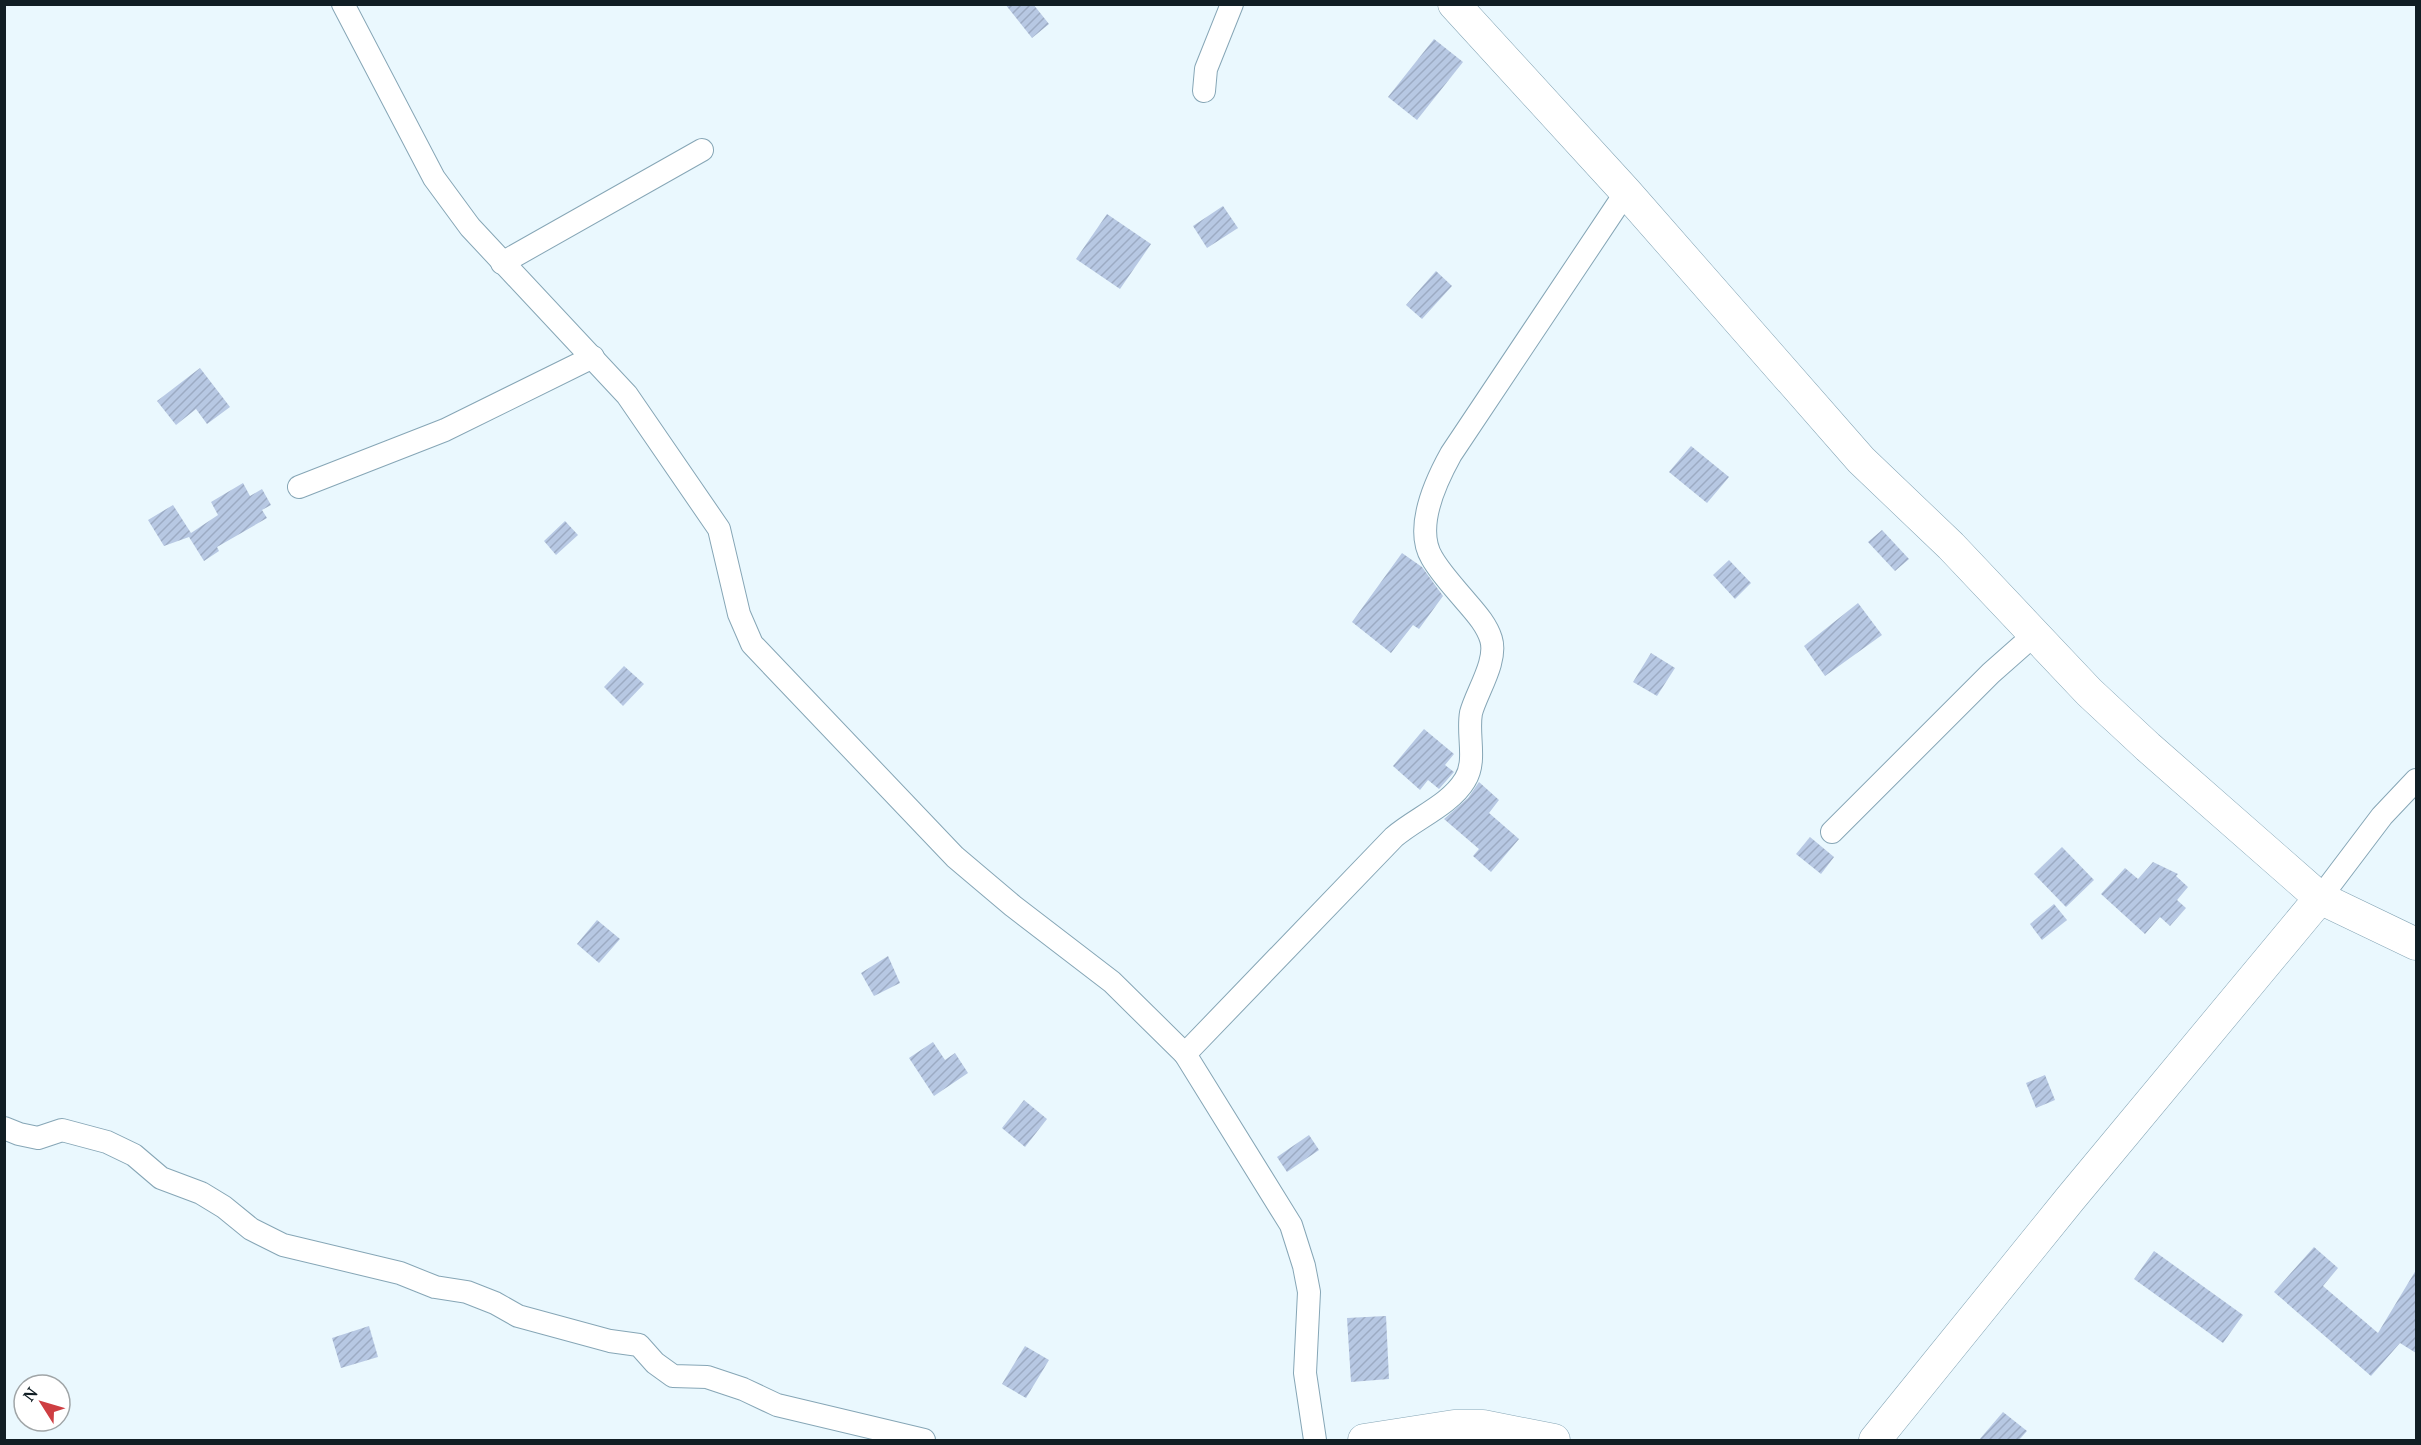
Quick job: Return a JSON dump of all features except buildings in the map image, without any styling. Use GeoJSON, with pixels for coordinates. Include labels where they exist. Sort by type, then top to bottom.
{"type":"FeatureCollection","features":[{"type":"Feature","properties":{"kind":"street"},"geometry":{"type":"LineString","coordinates":[[343,4],[434,178],[470,227],[502,263],[627,395],[719,529],[739,614],[752,644],[956,857],[1013,906],[1112,982],[1185,1054],[1291,1225],[1304,1266],[1309,1292],[1305,1373],[1315,1440]]}},
{"type":"Feature","properties":{"kind":"street"},"geometry":{"type":"LineString","coordinates":[[1204,91],[1206,69],[1232,4]]}},
{"type":"Feature","properties":{"kind":"street"},"geometry":{"type":"LineString","coordinates":[[1454,4],[1626,192],[1861,460],[1951,546],[2034,635],[2148,747],[2320,898],[2416,944]]}},
{"type":"Feature","properties":{"kind":"street"},"geometry":{"type":"LineString","coordinates":[[502,263],[702,150]]}},
{"type":"Feature","properties":{"kind":"street"},"geometry":{"type":"LineString","coordinates":[[1185,1054],[1394,837],[1455,793],[1465,780],[1471,768],[1470,720],[1486,672],[1492,641],[1483,623],[1431,557],[1426,544],[1432,490],[1451,454],[1626,192]]}},
{"type":"Feature","properties":{"kind":"street"},"geometry":{"type":"LineString","coordinates":[[299,487],[445,429],[593,357]]}},
{"type":"Feature","properties":{"kind":"street"},"geometry":{"type":"LineString","coordinates":[[1832,832],[1982,681],[2034,635]]}},
{"type":"Feature","properties":{"kind":"street"},"geometry":{"type":"LineString","coordinates":[[1875,1440],[2070,1199],[2320,898],[2382,816],[2416,780]]}},
{"type":"Feature","properties":{"kind":"street"},"geometry":{"type":"LineString","coordinates":[[4,1128],[38,1138],[62,1130],[107,1142],[134,1155],[161,1178],[201,1193],[251,1228],[283,1245],[400,1273],[435,1287],[467,1292],[495,1303],[518,1316],[610,1341],[639,1345],[655,1363],[673,1376],[707,1377],[743,1389],[777,1405],[924,1440]]}},
{"type":"Feature","properties":{"kind":"street"},"geometry":{"type":"LineString","coordinates":[[1364,1440],[1454,1426],[1483,1426],[1554,1440]]}}]}
